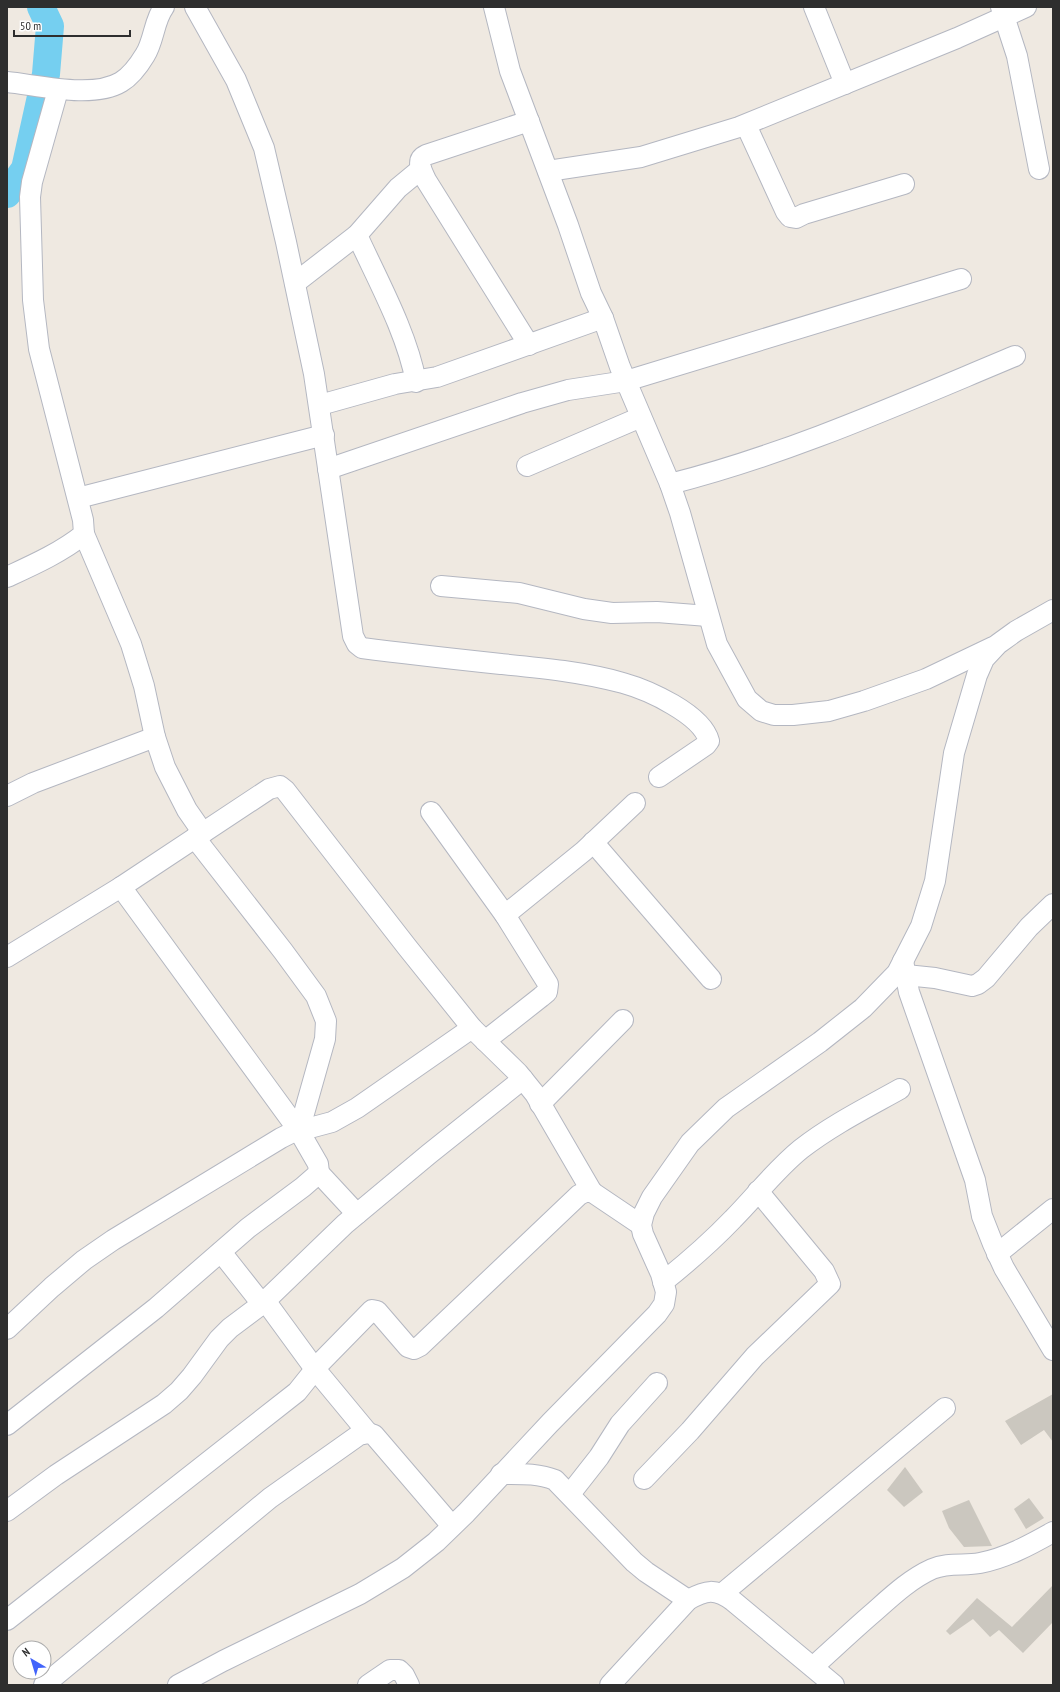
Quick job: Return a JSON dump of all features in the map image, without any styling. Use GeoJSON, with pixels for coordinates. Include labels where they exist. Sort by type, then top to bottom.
{"type":"FeatureCollection","features":[{"type":"Feature","properties":{"kind":"street"},"geometry":{"type":"LineString","coordinates":[[7,82],[74,91],[104,88],[121,82],[134,71],[146,54],[164,7]]}},
{"type":"Feature","properties":{"kind":"street"},"geometry":{"type":"LineString","coordinates":[[195,7],[236,80],[264,148],[295,283],[320,405],[353,636],[356,644],[362,648],[559,670],[623,683],[652,693],[678,708],[700,725],[709,740],[706,744],[659,777]]}},
{"type":"Feature","properties":{"kind":"street"},"geometry":{"type":"LineString","coordinates":[[494,7],[510,71],[548,171],[591,293],[603,318],[626,380],[670,484],[680,513],[717,644],[747,699],[761,711],[774,715],[793,715],[828,711],[864,701],[926,678],[998,644],[1016,631],[1053,610]]}},
{"type":"Feature","properties":{"kind":"street"},"geometry":{"type":"LineString","coordinates":[[814,7],[845,84]]}},
{"type":"Feature","properties":{"kind":"street"},"geometry":{"type":"LineString","coordinates":[[548,171],[641,157],[746,125],[957,38],[1003,12],[1026,7]]}},
{"type":"Feature","properties":{"kind":"street"},"geometry":{"type":"LineString","coordinates":[[1003,12],[1018,63],[1038,169]]}},
{"type":"Feature","properties":{"kind":"street"},"geometry":{"type":"LineString","coordinates":[[55,89],[32,182],[30,196],[32,280],[39,349],[78,498],[83,520],[84,534],[131,644],[144,686],[155,738],[165,767],[199,835],[316,996],[326,1021],[325,1039],[299,1132]]}},
{"type":"Feature","properties":{"kind":"street"},"geometry":{"type":"LineString","coordinates":[[529,121],[426,154],[421,157],[420,161],[421,169],[426,180],[529,345]]}},
{"type":"Feature","properties":{"kind":"street"},"geometry":{"type":"LineString","coordinates":[[746,125],[786,212],[790,217],[796,218],[804,214],[904,184]]}},
{"type":"Feature","properties":{"kind":"street"},"geometry":{"type":"LineString","coordinates":[[295,283],[357,235],[398,188],[421,169]]}},
{"type":"Feature","properties":{"kind":"street"},"geometry":{"type":"LineString","coordinates":[[357,235],[412,360],[416,382]]}},
{"type":"Feature","properties":{"kind":"street"},"geometry":{"type":"LineString","coordinates":[[328,469],[522,403],[568,390],[626,380],[961,280]]}},
{"type":"Feature","properties":{"kind":"street"},"geometry":{"type":"LineString","coordinates":[[320,405],[395,384],[416,382],[437,377],[603,318]]}},
{"type":"Feature","properties":{"kind":"street"},"geometry":{"type":"LineString","coordinates":[[670,484],[708,474],[786,449],[1015,356]]}},
{"type":"Feature","properties":{"kind":"street"},"geometry":{"type":"LineString","coordinates":[[527,466],[641,417]]}},
{"type":"Feature","properties":{"kind":"street"},"geometry":{"type":"LineString","coordinates":[[78,498],[324,435]]}},
{"type":"Feature","properties":{"kind":"street"},"geometry":{"type":"LineString","coordinates":[[7,577],[29,567],[74,542],[84,534]]}},
{"type":"Feature","properties":{"kind":"street"},"geometry":{"type":"LineString","coordinates":[[441,586],[519,593],[584,609],[612,613],[657,612],[708,616]]}},
{"type":"Feature","properties":{"kind":"street"},"geometry":{"type":"LineString","coordinates":[[178,1685],[223,1661],[360,1594],[402,1568],[436,1542],[657,1314],[664,1304],[666,1292],[643,1234],[642,1225],[644,1213],[652,1197],[690,1144],[726,1108],[820,1042],[863,1008],[902,970],[921,926],[936,881],[954,753],[977,675],[984,659],[998,644]]}},
{"type":"Feature","properties":{"kind":"street"},"geometry":{"type":"LineString","coordinates":[[7,796],[33,784],[155,738]]}},
{"type":"Feature","properties":{"kind":"street"},"geometry":{"type":"LineString","coordinates":[[7,957],[121,887],[269,789],[280,786],[285,790],[478,1035],[523,1079],[540,1104],[592,1192],[642,1225]]}},
{"type":"Feature","properties":{"kind":"street"},"geometry":{"type":"LineString","coordinates":[[505,915],[593,842],[635,803]]}},
{"type":"Feature","properties":{"kind":"street"},"geometry":{"type":"LineString","coordinates":[[7,1329],[41,1296],[84,1260],[114,1240],[291,1133],[332,1122],[357,1108],[547,992],[548,984],[505,915],[431,812]]}},
{"type":"Feature","properties":{"kind":"street"},"geometry":{"type":"LineString","coordinates":[[593,842],[711,979]]}},
{"type":"Feature","properties":{"kind":"street"},"geometry":{"type":"LineString","coordinates":[[121,887],[299,1132],[318,1164],[319,1173],[357,1214]]}},
{"type":"Feature","properties":{"kind":"street"},"geometry":{"type":"LineString","coordinates":[[902,970],[972,986],[978,984],[986,978],[1029,927],[1053,904]]}},
{"type":"Feature","properties":{"kind":"street"},"geometry":{"type":"LineString","coordinates":[[902,970],[975,1180],[982,1216],[997,1254],[1053,1350]]}},
{"type":"Feature","properties":{"kind":"street"},"geometry":{"type":"LineString","coordinates":[[540,1104],[623,1020]]}},
{"type":"Feature","properties":{"kind":"street"},"geometry":{"type":"LineString","coordinates":[[7,1512],[56,1475],[164,1404],[184,1386],[219,1339],[230,1328],[262,1304],[357,1214],[523,1079]]}},
{"type":"Feature","properties":{"kind":"street"},"geometry":{"type":"LineString","coordinates":[[663,1282],[695,1256],[734,1218],[769,1178],[801,1150],[831,1128],[900,1089]]}},
{"type":"Feature","properties":{"kind":"street"},"geometry":{"type":"LineString","coordinates":[[7,1425],[156,1308],[248,1228],[312,1181],[319,1173]]}},
{"type":"Feature","properties":{"kind":"street"},"geometry":{"type":"LineString","coordinates":[[644,1479],[690,1431],[755,1356],[830,1284],[824,1271],[758,1191]]}},
{"type":"Feature","properties":{"kind":"street"},"geometry":{"type":"LineString","coordinates":[[7,1620],[297,1392],[315,1370],[372,1310],[377,1311],[408,1348],[414,1349],[420,1346],[579,1195],[585,1192],[592,1192]]}},
{"type":"Feature","properties":{"kind":"street"},"geometry":{"type":"LineString","coordinates":[[997,1254],[1053,1209]]}},
{"type":"Feature","properties":{"kind":"street"},"geometry":{"type":"LineString","coordinates":[[221,1252],[262,1304],[269,1306],[315,1370],[368,1433],[374,1436],[452,1526]]}},
{"type":"Feature","properties":{"kind":"street"},"geometry":{"type":"LineString","coordinates":[[570,1494],[599,1457],[620,1424],[657,1383]]}},
{"type":"Feature","properties":{"kind":"street"},"geometry":{"type":"LineString","coordinates":[[723,1593],[946,1408]]}},
{"type":"Feature","properties":{"kind":"street"},"geometry":{"type":"LineString","coordinates":[[44,1685],[270,1498],[360,1435],[368,1433]]}},
{"type":"Feature","properties":{"kind":"street"},"geometry":{"type":"LineString","coordinates":[[501,1474],[546,1476],[555,1480],[634,1562],[646,1572],[688,1600]]}},
{"type":"Feature","properties":{"kind":"street"},"geometry":{"type":"LineString","coordinates":[[812,1667],[892,1596],[914,1579],[934,1568],[954,1564],[979,1564],[998,1559],[1049,1534]]}},
{"type":"Feature","properties":{"kind":"street"},"geometry":{"type":"LineString","coordinates":[[610,1685],[688,1600],[700,1593],[714,1591],[723,1593],[834,1685]]}},
{"type":"Feature","properties":{"kind":"street"},"geometry":{"type":"LineString","coordinates":[[368,1685],[390,1670],[399,1670],[404,1675],[409,1685]]}},
{"type":"Feature","properties":{"kind":"building"},"geometry":{"type":"Polygon","coordinates":[[[1053,1394],[1053,1442],[1044,1430],[1021,1445],[1005,1421],[1053,1394]]]}},
{"type":"Feature","properties":{"kind":"building"},"geometry":{"type":"Polygon","coordinates":[[[905,1467],[923,1492],[904,1507],[887,1490],[905,1467]]]}},
{"type":"Feature","properties":{"kind":"building"},"geometry":{"type":"Polygon","coordinates":[[[1029,1498],[1044,1518],[1026,1529],[1014,1509],[1029,1498]]]}},
{"type":"Feature","properties":{"kind":"building"},"geometry":{"type":"Polygon","coordinates":[[[969,1500],[992,1546],[964,1547],[949,1528],[942,1511],[969,1500]]]}},
{"type":"Feature","properties":{"kind":"building"},"geometry":{"type":"Polygon","coordinates":[[[1053,1585],[1053,1622],[1023,1653],[999,1630],[990,1637],[973,1619],[950,1635],[946,1631],[977,1598],[1012,1627],[1053,1585]]]}},
{"type":"Feature","properties":{"kind":"waterway"},"geometry":{"type":"LineString","coordinates":[[7,194],[25,169],[46,74],[50,26],[41,7]]}}]}
